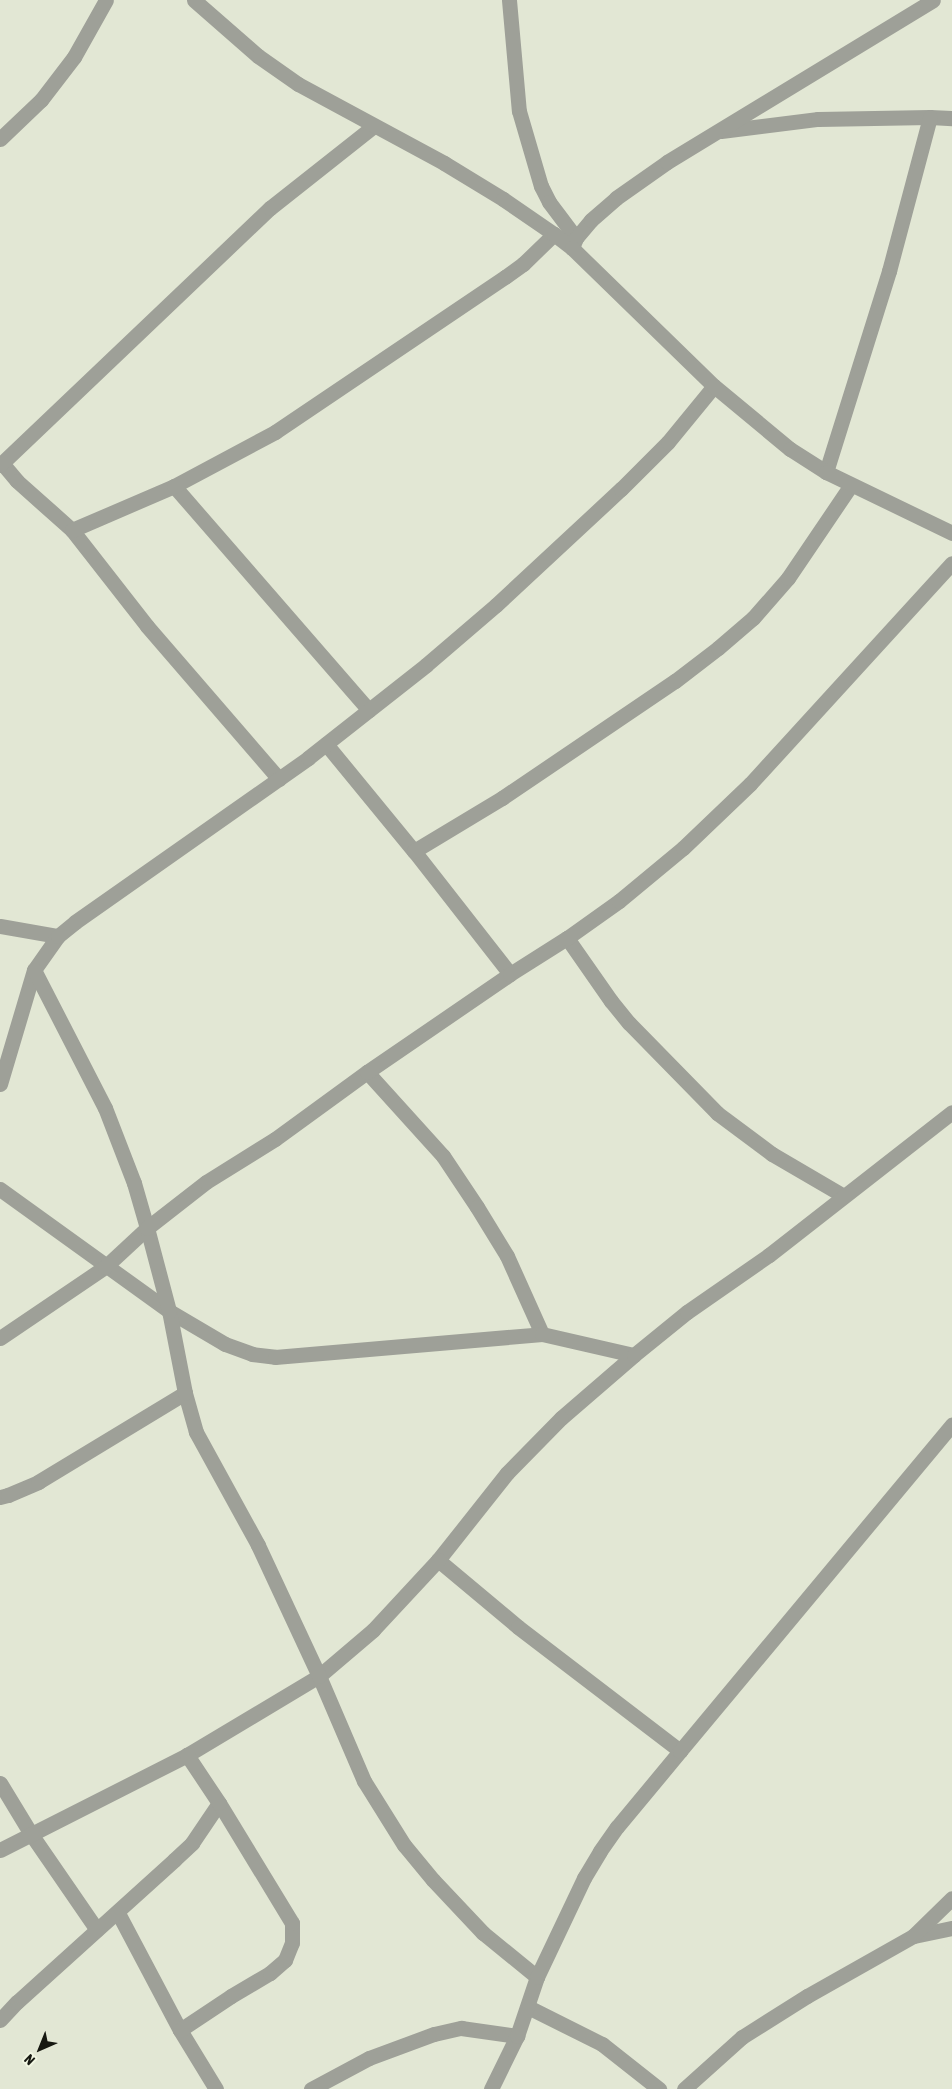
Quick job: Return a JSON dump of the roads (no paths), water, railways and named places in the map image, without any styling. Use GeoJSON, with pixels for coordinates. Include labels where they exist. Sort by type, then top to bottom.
{"type":"FeatureCollection","features":[{"type":"Feature","properties":{"kind":"street"},"geometry":{"type":"LineString","coordinates":[[0,139],[41,100],[74,57],[106,0]]}},
{"type":"Feature","properties":{"kind":"street"},"geometry":{"type":"LineString","coordinates":[[194,0],[216,22],[298,84],[470,178],[554,234],[574,243]]}},
{"type":"Feature","properties":{"kind":"street"},"geometry":{"type":"LineString","coordinates":[[509,0],[519,111],[541,186],[574,243],[714,386],[790,449],[826,472],[851,485],[952,533]]}},
{"type":"Feature","properties":{"kind":"street"},"geometry":{"type":"LineString","coordinates":[[574,243],[616,198],[667,162],[933,0]]}},
{"type":"Feature","properties":{"kind":"street"},"geometry":{"type":"LineString","coordinates":[[826,472],[889,271],[930,117]]}},
{"type":"Feature","properties":{"kind":"street"},"geometry":{"type":"LineString","coordinates":[[717,132],[818,119],[952,118]]}},
{"type":"Feature","properties":{"kind":"street"},"geometry":{"type":"LineString","coordinates":[[279,779],[147,626],[72,530],[1,464],[270,208],[374,126]]}},
{"type":"Feature","properties":{"kind":"street"},"geometry":{"type":"LineString","coordinates":[[72,530],[174,486],[274,432],[505,277],[523,264],[554,234]]}},
{"type":"Feature","properties":{"kind":"street"},"geometry":{"type":"LineString","coordinates":[[0,1083],[34,970],[58,936],[326,744],[496,605],[621,490],[668,442],[714,386]]}},
{"type":"Feature","properties":{"kind":"street"},"geometry":{"type":"LineString","coordinates":[[414,852],[502,798],[675,680],[718,648],[753,618],[788,578],[851,485]]}},
{"type":"Feature","properties":{"kind":"street"},"geometry":{"type":"LineString","coordinates":[[174,486],[369,710]]}},
{"type":"Feature","properties":{"kind":"street"},"geometry":{"type":"LineString","coordinates":[[0,1338],[105,1267],[147,1228],[206,1182],[276,1139],[367,1072],[619,901],[683,848],[750,784],[952,562]]}},
{"type":"Feature","properties":{"kind":"street"},"geometry":{"type":"LineString","coordinates":[[326,744],[510,974]]}},
{"type":"Feature","properties":{"kind":"street"},"geometry":{"type":"LineString","coordinates":[[0,926],[58,936]]}},
{"type":"Feature","properties":{"kind":"street"},"geometry":{"type":"LineString","coordinates":[[567,938],[610,1001],[717,1113],[772,1154],[844,1196]]}},
{"type":"Feature","properties":{"kind":"street"},"geometry":{"type":"LineString","coordinates":[[34,970],[105,1108],[134,1183],[169,1311],[185,1394],[196,1432],[258,1545],[319,1676],[364,1782],[404,1845],[433,1880],[483,1933],[537,1977]]}},
{"type":"Feature","properties":{"kind":"street"},"geometry":{"type":"LineString","coordinates":[[367,1072],[443,1156],[507,1256],[542,1334]]}},
{"type":"Feature","properties":{"kind":"street"},"geometry":{"type":"LineString","coordinates":[[0,1850],[187,1755],[319,1676],[373,1630],[438,1560],[514,1466],[561,1418],[687,1312],[769,1255],[952,1112]]}},
{"type":"Feature","properties":{"kind":"street"},"geometry":{"type":"LineString","coordinates":[[0,1189],[105,1267],[169,1311],[225,1344],[252,1354],[275,1357],[542,1334],[634,1355]]}},
{"type":"Feature","properties":{"kind":"street"},"geometry":{"type":"LineString","coordinates":[[0,1496],[8,1495],[38,1482],[185,1394]]}},
{"type":"Feature","properties":{"kind":"street"},"geometry":{"type":"LineString","coordinates":[[492,2089],[528,2007],[537,1977],[584,1878],[600,1852],[680,1751],[952,1425]]}},
{"type":"Feature","properties":{"kind":"street"},"geometry":{"type":"LineString","coordinates":[[438,1560],[518,1627],[680,1751]]}},
{"type":"Feature","properties":{"kind":"street"},"geometry":{"type":"LineString","coordinates":[[180,2030],[230,1996],[270,1973],[285,1960],[292,1943],[292,1923],[220,1803],[187,1755]]}},
{"type":"Feature","properties":{"kind":"street"},"geometry":{"type":"LineString","coordinates":[[0,1783],[32,1834],[98,1930]]}},
{"type":"Feature","properties":{"kind":"street"},"geometry":{"type":"LineString","coordinates":[[0,2020],[17,2002],[118,1913],[192,1842],[220,1803]]}},
{"type":"Feature","properties":{"kind":"street"},"geometry":{"type":"LineString","coordinates":[[684,2089],[742,2037],[807,1996],[913,1936],[952,1898]]}},
{"type":"Feature","properties":{"kind":"street"},"geometry":{"type":"LineString","coordinates":[[118,1913],[180,2030],[216,2089]]}},
{"type":"Feature","properties":{"kind":"street"},"geometry":{"type":"LineString","coordinates":[[913,1936],[952,1928]]}},
{"type":"Feature","properties":{"kind":"street"},"geometry":{"type":"LineString","coordinates":[[0,2006],[17,2002]]}},
{"type":"Feature","properties":{"kind":"street"},"geometry":{"type":"LineString","coordinates":[[528,2007],[602,2044],[659,2089]]}},
{"type":"Feature","properties":{"kind":"street"},"geometry":{"type":"LineString","coordinates":[[311,2089],[370,2058],[434,2034],[461,2028],[516,2036]]}}]}
